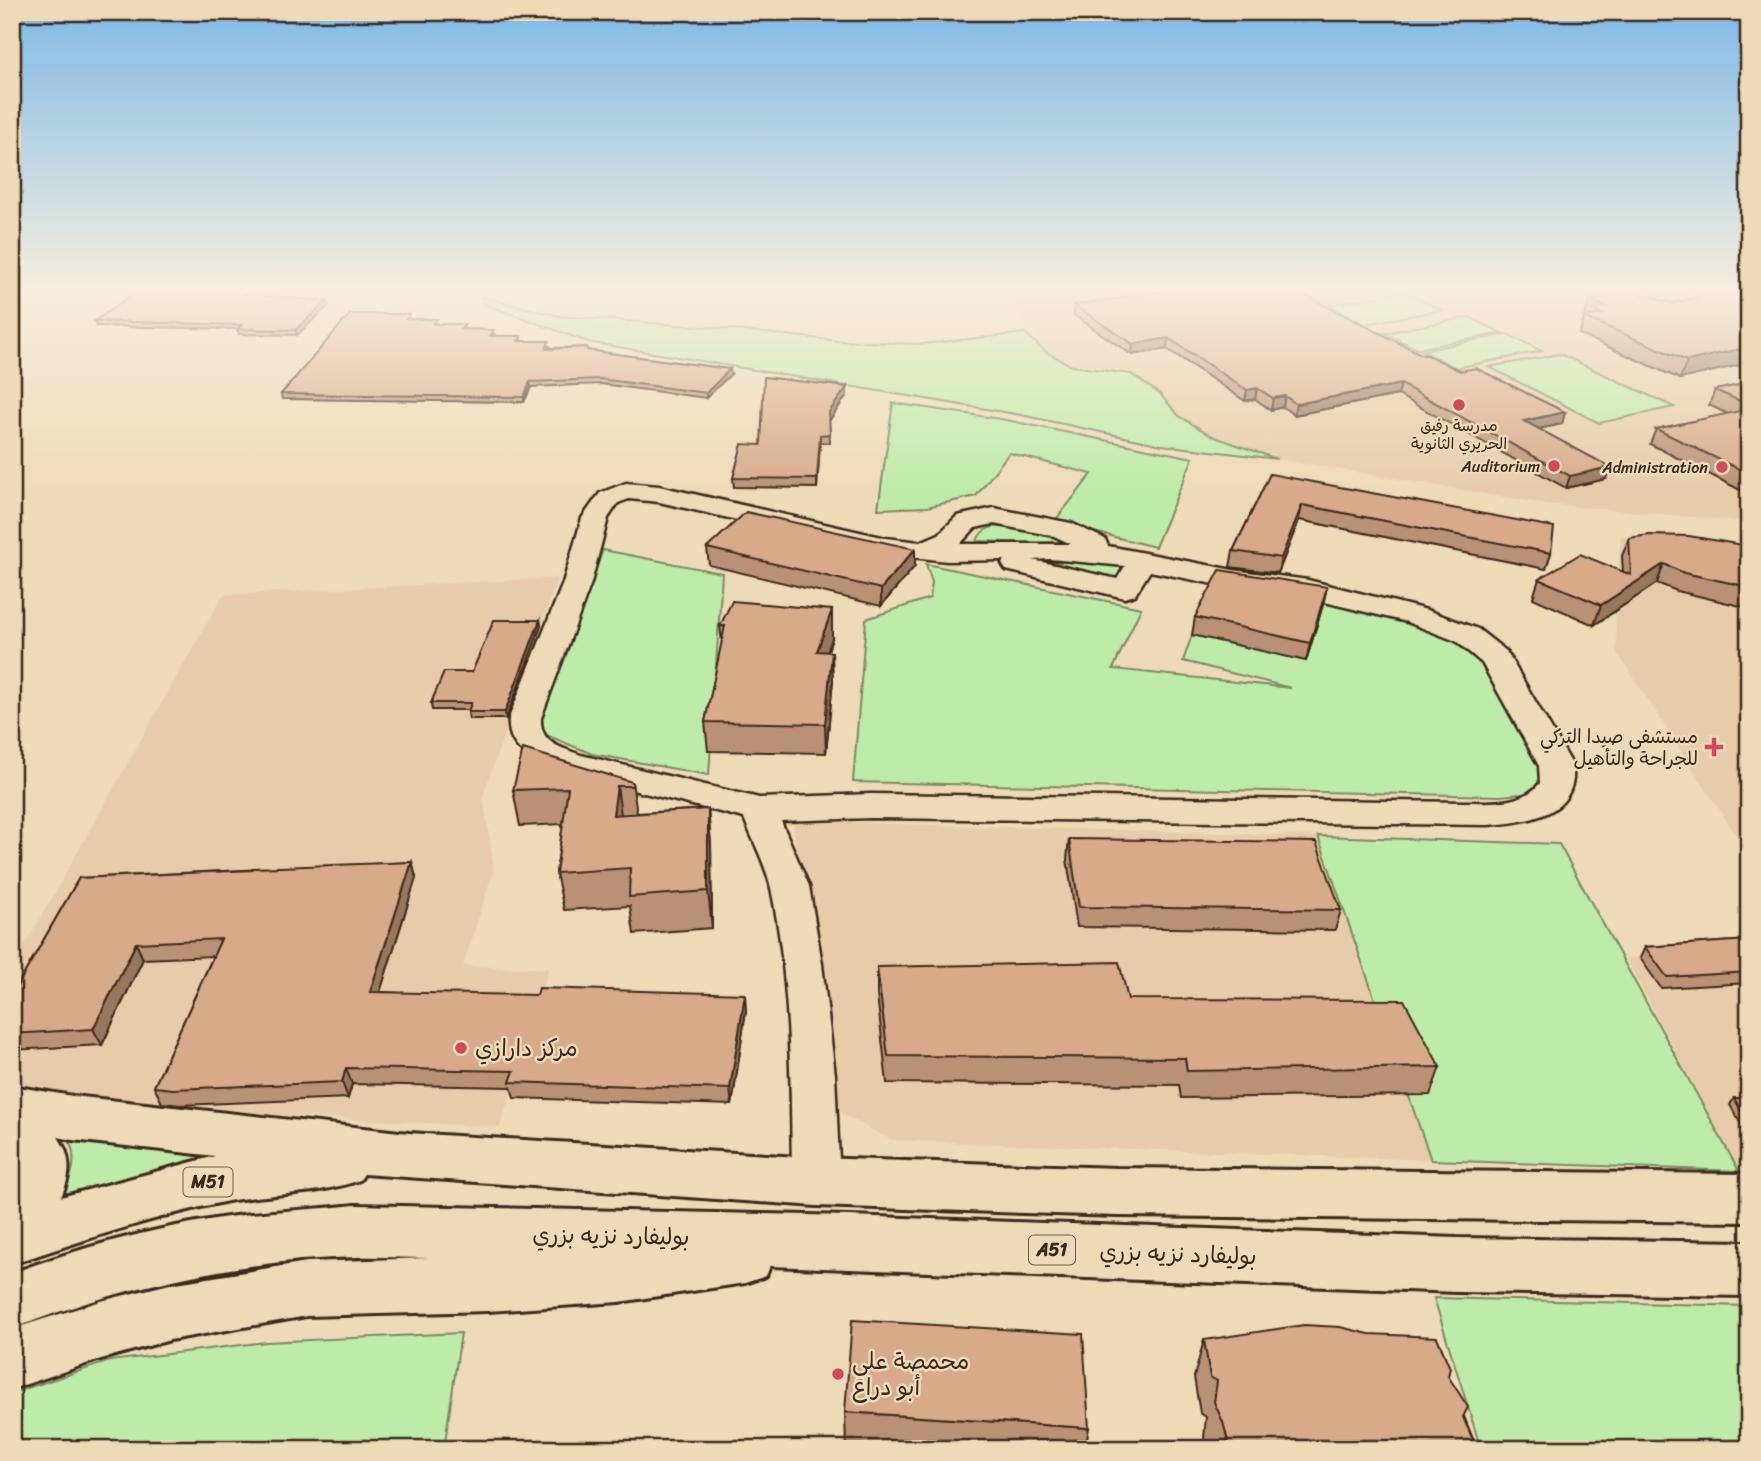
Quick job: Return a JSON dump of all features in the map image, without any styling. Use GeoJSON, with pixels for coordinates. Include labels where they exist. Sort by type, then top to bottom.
{"type":"FeatureCollection","features":[{"type":"Feature","properties":{"kind":"highway"},"geometry":{"type":"LineString","coordinates":[[12,1108],[73,1118],[409,1156],[816,1182],[1117,1192],[1749,1198]]}},
{"type":"Feature","properties":{"kind":"highway"},"geometry":{"type":"LineString","coordinates":[[12,1133],[34,1147],[43,1160],[38,1187],[12,1214]]}},
{"type":"Feature","properties":{"kind":"highway","name":"M51"},"geometry":{"type":"LineString","coordinates":[[12,1238],[143,1198],[210,1182],[262,1172],[409,1156]]}},
{"type":"Feature","properties":{"kind":"highway","name":"بوليفارد نزيه بزري"},"geometry":{"type":"LineString","coordinates":[[12,1301],[63,1281],[117,1266],[221,1244],[355,1231],[850,1242],[1457,1265],[1744,1270]]}},
{"type":"Feature","properties":{"kind":"highway"},"geometry":{"type":"LineString","coordinates":[[12,1359],[102,1330],[170,1312],[307,1289],[488,1284],[620,1275],[850,1242]]}},
{"type":"Feature","properties":{"kind":"street"},"geometry":{"type":"LineString","coordinates":[[625,491],[649,492],[805,529],[886,546],[924,550],[1109,554],[1233,579],[1308,589],[1417,616],[1467,635],[1495,658],[1556,766],[1557,782],[1550,795],[1537,804],[1517,810],[1464,814],[871,806],[759,810],[569,763],[543,752],[531,743],[524,731],[533,697],[577,583],[588,538],[602,505],[616,494],[625,491]]}},
{"type":"Feature","properties":{"kind":"street"},"geometry":{"type":"LineString","coordinates":[[924,550],[949,540],[966,522],[994,516],[1044,524],[1078,535],[1109,554]]}},
{"type":"Feature","properties":{"kind":"street"},"geometry":{"type":"LineString","coordinates":[[966,553],[1125,589],[1142,561]]}},
{"type":"Feature","properties":{"kind":"street"},"geometry":{"type":"LineString","coordinates":[[759,810],[790,886],[802,964],[813,1075],[816,1182]]}},
{"type":"Feature","properties":{"kind":"shaded area","name":"مدرسة رفيق الحريري الثانوية"},"geometry":{"type":"Polygon","coordinates":[[[1054,356],[1749,356],[1749,522],[1547,504],[1277,459],[1212,436],[1179,416],[1160,394],[1131,374],[1072,366],[1054,356]]]}},
{"type":"Feature","properties":{"kind":"shaded area","name":"مستشفى صيدا التركي للجراحة والتأهيل"},"geometry":{"type":"Polygon","coordinates":[[[1621,536],[1749,548],[1749,847],[1740,841],[1617,652],[1615,608],[1621,536]]]}},
{"type":"Feature","properties":{"kind":"shaded area"},"geometry":{"type":"Polygon","coordinates":[[[557,578],[483,796],[494,869],[463,966],[548,969],[500,1127],[122,1106],[12,1082],[12,968],[223,595],[557,578]]]}},
{"type":"Feature","properties":{"kind":"shaded area"},"geometry":{"type":"Polygon","coordinates":[[[793,821],[1318,836],[1431,1160],[892,1140],[842,1114],[828,1074],[793,821]]]}},
{"type":"Feature","properties":{"kind":"shaded area"},"geometry":{"type":"Polygon","coordinates":[[[1749,949],[1749,1171],[1739,1171],[1626,958],[1749,949]]]}},
{"type":"Feature","properties":{"kind":"green space"},"geometry":{"type":"Polygon","coordinates":[[[672,356],[1054,356],[1072,366],[1131,374],[1160,394],[1179,416],[1212,436],[1277,459],[1162,445],[1021,415],[672,356]]]}},
{"type":"Feature","properties":{"kind":"green space"},"geometry":{"type":"Polygon","coordinates":[[[1432,356],[1516,356],[1456,368],[1432,356]]]}},
{"type":"Feature","properties":{"kind":"green space"},"geometry":{"type":"Polygon","coordinates":[[[1548,356],[1565,356],[1674,407],[1599,423],[1489,367],[1548,356]]]}},
{"type":"Feature","properties":{"kind":"green space"},"geometry":{"type":"Polygon","coordinates":[[[893,403],[1001,419],[1193,458],[1155,547],[1054,522],[1092,474],[1009,453],[976,496],[927,507],[878,509],[893,403]]]}},
{"type":"Feature","properties":{"kind":"green space"},"geometry":{"type":"Polygon","coordinates":[[[1011,525],[1069,541],[977,541],[986,530],[1011,525]]]}},
{"type":"Feature","properties":{"kind":"green space"},"geometry":{"type":"Polygon","coordinates":[[[603,550],[722,573],[709,775],[592,754],[544,734],[540,720],[603,550]]]}},
{"type":"Feature","properties":{"kind":"green space"},"geometry":{"type":"Polygon","coordinates":[[[1120,561],[1129,565],[1118,580],[1022,562],[1120,561]]]}},
{"type":"Feature","properties":{"kind":"green space"},"geometry":{"type":"Polygon","coordinates":[[[926,564],[1141,608],[1113,669],[1291,688],[1183,661],[1192,635],[1306,661],[1324,602],[1433,627],[1483,656],[1544,766],[1540,781],[1532,793],[1500,796],[853,782],[866,619],[930,598],[932,582],[926,564]]]}},
{"type":"Feature","properties":{"kind":"green space"},"geometry":{"type":"Polygon","coordinates":[[[1318,836],[1559,844],[1739,1171],[1431,1160],[1318,836]]]}},
{"type":"Feature","properties":{"kind":"green space"},"geometry":{"type":"Polygon","coordinates":[[[69,1141],[212,1155],[205,1166],[55,1204],[65,1190],[73,1166],[69,1141]]]}},
{"type":"Feature","properties":{"kind":"green space"},"geometry":{"type":"Polygon","coordinates":[[[1434,1298],[1749,1306],[1749,1449],[1481,1449],[1434,1298]]]}},
{"type":"Feature","properties":{"kind":"green space"},"geometry":{"type":"Polygon","coordinates":[[[461,1333],[444,1449],[12,1449],[12,1393],[110,1361],[266,1342],[461,1333]]]}},
{"type":"Feature","properties":{"kind":"building"},"geometry":{"type":"Polygon","coordinates":[[[314,356],[634,356],[730,369],[706,393],[600,379],[530,382],[524,397],[281,394],[314,356]]]}},
{"type":"Feature","properties":{"kind":"building"},"geometry":{"type":"Polygon","coordinates":[[[1196,356],[1430,356],[1460,371],[1476,368],[1565,412],[1524,421],[1610,467],[1570,476],[1401,384],[1296,404],[1285,396],[1273,398],[1257,388],[1247,390],[1196,356]]]}},
{"type":"Feature","properties":{"kind":"building"},"geometry":{"type":"Polygon","coordinates":[[[1676,356],[1708,356],[1687,361],[1676,356]]]}},
{"type":"Feature","properties":{"kind":"building"},"geometry":{"type":"Polygon","coordinates":[[[764,377],[847,387],[829,412],[830,434],[820,435],[817,479],[733,478],[742,444],[761,445],[764,377]]]}},
{"type":"Feature","properties":{"kind":"building"},"geometry":{"type":"Polygon","coordinates":[[[1749,383],[1749,405],[1715,390],[1749,383]]]}},
{"type":"Feature","properties":{"kind":"building"},"geometry":{"type":"Polygon","coordinates":[[[1749,409],[1749,474],[1656,429],[1749,409]]]}},
{"type":"Feature","properties":{"kind":"building"},"geometry":{"type":"Polygon","coordinates":[[[1270,474],[1554,527],[1551,553],[1302,505],[1281,558],[1233,551],[1270,474]]]}},
{"type":"Feature","properties":{"kind":"building"},"geometry":{"type":"Polygon","coordinates":[[[746,512],[915,549],[881,589],[707,548],[746,512]]]}},
{"type":"Feature","properties":{"kind":"building"},"geometry":{"type":"Polygon","coordinates":[[[1649,535],[1689,536],[1749,546],[1749,587],[1684,573],[1664,564],[1601,605],[1539,579],[1580,554],[1631,575],[1629,538],[1649,535]]]}},
{"type":"Feature","properties":{"kind":"building"},"geometry":{"type":"Polygon","coordinates":[[[1220,570],[1327,587],[1310,643],[1195,617],[1220,570]]]}},
{"type":"Feature","properties":{"kind":"building"},"geometry":{"type":"Polygon","coordinates":[[[732,601],[832,610],[817,651],[832,652],[825,724],[705,722],[725,626],[720,626],[732,601]]]}},
{"type":"Feature","properties":{"kind":"building"},"geometry":{"type":"Polygon","coordinates":[[[494,620],[540,620],[505,712],[468,712],[471,703],[431,703],[444,672],[472,672],[494,620]]]}},
{"type":"Feature","properties":{"kind":"building"},"geometry":{"type":"Polygon","coordinates":[[[523,749],[632,782],[632,786],[617,786],[613,815],[708,809],[708,891],[629,897],[630,868],[556,873],[568,788],[513,790],[523,749]]]}},
{"type":"Feature","properties":{"kind":"building"},"geometry":{"type":"Polygon","coordinates":[[[1069,839],[1316,842],[1341,910],[1079,907],[1069,839]]]}},
{"type":"Feature","properties":{"kind":"building"},"geometry":{"type":"Polygon","coordinates":[[[412,862],[370,992],[537,995],[539,988],[745,994],[730,1089],[510,1082],[514,1071],[346,1068],[342,1082],[173,1089],[154,1087],[221,939],[136,943],[93,1029],[12,1034],[12,995],[79,878],[412,862]]]}},
{"type":"Feature","properties":{"kind":"building"},"geometry":{"type":"Polygon","coordinates":[[[1749,940],[1749,972],[1667,977],[1645,947],[1749,940]]]}},
{"type":"Feature","properties":{"kind":"building"},"geometry":{"type":"Polygon","coordinates":[[[1119,962],[1128,999],[1404,1000],[1440,1067],[1187,1071],[1185,1058],[888,1056],[877,967],[1119,962]]]}},
{"type":"Feature","properties":{"kind":"building"},"geometry":{"type":"Polygon","coordinates":[[[1734,1098],[1749,1099],[1749,1124],[1734,1098]]]}},
{"type":"Feature","properties":{"kind":"building"},"geometry":{"type":"Polygon","coordinates":[[[852,1320],[1083,1334],[1089,1428],[845,1412],[852,1320]]]}},
{"type":"Feature","properties":{"kind":"building"},"geometry":{"type":"Polygon","coordinates":[[[1304,1325],[1340,1327],[1369,1334],[1437,1337],[1450,1368],[1448,1376],[1468,1407],[1463,1417],[1477,1449],[1230,1449],[1214,1402],[1217,1381],[1210,1377],[1204,1340],[1304,1325]]]}},
{"type":"Feature","properties":{"kind":"place","name":"مدرسة رفيق الحريري الثانوية"},"geometry":{"type":"Point","coordinates":[1459,405]}},
{"type":"Feature","properties":{"kind":"place","name":"Auditorium"},"geometry":{"type":"Point","coordinates":[1554,466]}},
{"type":"Feature","properties":{"kind":"place","name":"Administration"},"geometry":{"type":"Point","coordinates":[1722,467]}},
{"type":"Feature","properties":{"kind":"place","name":"مستشفى صيدا التركي للجراحة والتأهيل"},"geometry":{"type":"Point","coordinates":[1714,747]}},
{"type":"Feature","properties":{"kind":"place","name":"مركز دارازي"},"geometry":{"type":"Point","coordinates":[461,1048]}},
{"type":"Feature","properties":{"kind":"place","name":"محمصة علي أبو دراع"},"geometry":{"type":"Point","coordinates":[838,1374]}}]}
